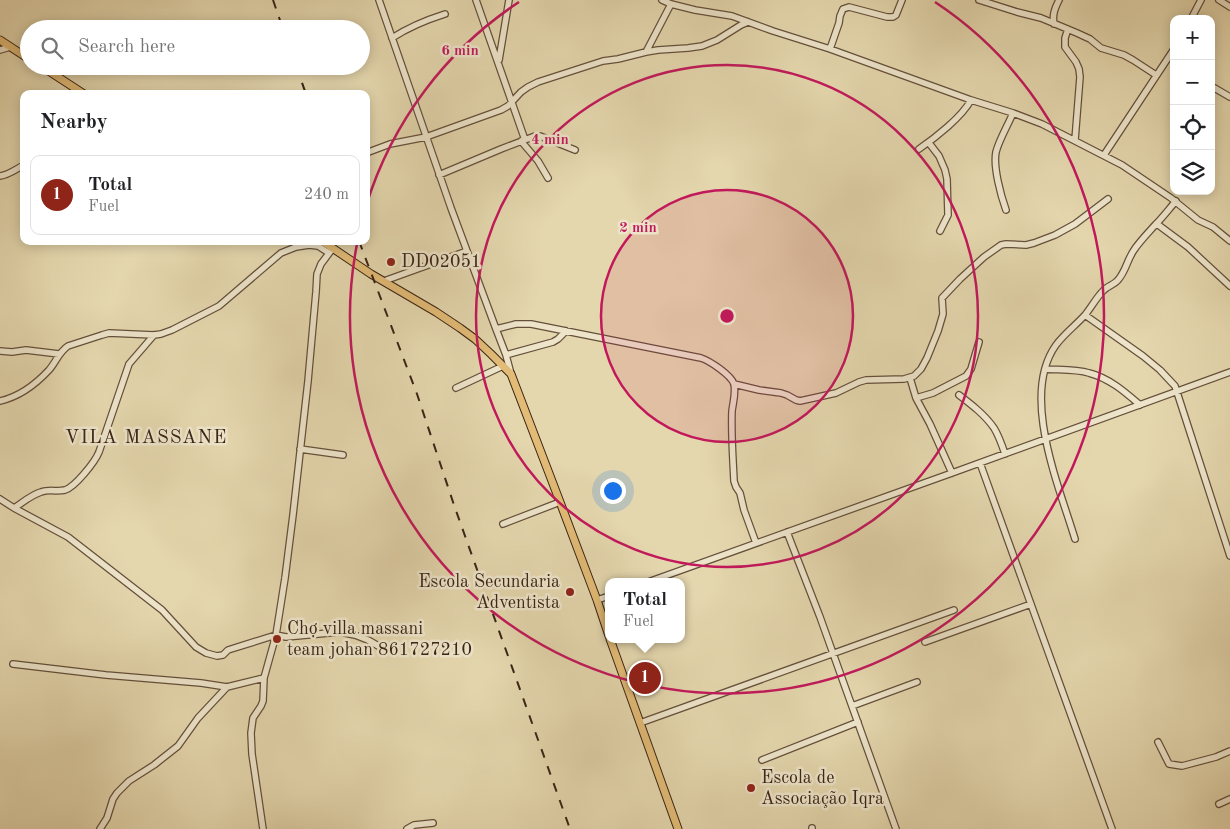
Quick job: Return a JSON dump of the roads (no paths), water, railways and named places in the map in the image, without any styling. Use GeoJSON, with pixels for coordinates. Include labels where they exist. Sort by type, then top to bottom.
{"type":"FeatureCollection","features":[{"type":"Feature","properties":{"kind":"main road"},"geometry":{"type":"LineString","coordinates":[[0,40],[20,52]]}},
{"type":"Feature","properties":{"kind":"main road"},"geometry":{"type":"LineString","coordinates":[[55,75],[78,90]]}},
{"type":"Feature","properties":{"kind":"main road"},"geometry":{"type":"LineString","coordinates":[[326,245],[331,250],[460,328],[475,339],[511,374],[605,625]]}},
{"type":"Feature","properties":{"kind":"main road"},"geometry":{"type":"LineString","coordinates":[[611,643],[678,829]]}},
{"type":"Feature","properties":{"kind":"street"},"geometry":{"type":"LineString","coordinates":[[378,0],[439,175],[506,355],[511,374]]}},
{"type":"Feature","properties":{"kind":"street"},"geometry":{"type":"LineString","coordinates":[[476,0],[512,102],[523,140],[548,178]]}},
{"type":"Feature","properties":{"kind":"street"},"geometry":{"type":"LineString","coordinates":[[498,62],[510,0]]}},
{"type":"Feature","properties":{"kind":"street"},"geometry":{"type":"LineString","coordinates":[[662,0],[695,10],[724,14],[830,49],[1042,124],[1128,169],[1176,201],[1198,220],[1213,228],[1230,241]]}},
{"type":"Feature","properties":{"kind":"street"},"geometry":{"type":"LineString","coordinates":[[830,49],[844,9],[849,7],[893,18],[902,0]]}},
{"type":"Feature","properties":{"kind":"street"},"geometry":{"type":"LineString","coordinates":[[979,0],[1041,18],[1068,29],[1090,39],[1101,48],[1124,55],[1156,75]]}},
{"type":"Feature","properties":{"kind":"street"},"geometry":{"type":"LineString","coordinates":[[1054,24],[1055,10],[1059,0]]}},
{"type":"Feature","properties":{"kind":"street"},"geometry":{"type":"LineString","coordinates":[[1193,15],[1201,0]]}},
{"type":"Feature","properties":{"kind":"street"},"geometry":{"type":"LineString","coordinates":[[1219,0],[1230,7]]}},
{"type":"Feature","properties":{"kind":"street"},"geometry":{"type":"LineString","coordinates":[[646,52],[671,4]]}},
{"type":"Feature","properties":{"kind":"street"},"geometry":{"type":"LineString","coordinates":[[1041,18],[1055,10]]}},
{"type":"Feature","properties":{"kind":"street"},"geometry":{"type":"LineString","coordinates":[[392,38],[419,23],[445,14]]}},
{"type":"Feature","properties":{"kind":"street"},"geometry":{"type":"LineString","coordinates":[[370,152],[390,144],[426,137],[501,110],[521,92],[538,82],[603,61],[658,50],[702,46],[717,40],[748,22]]}},
{"type":"Feature","properties":{"kind":"street"},"geometry":{"type":"LineString","coordinates":[[1068,29],[1066,47],[1076,62],[1080,77],[1075,140]]}},
{"type":"Feature","properties":{"kind":"street"},"geometry":{"type":"LineString","coordinates":[[0,50],[10,46]]}},
{"type":"Feature","properties":{"kind":"street"},"geometry":{"type":"LineString","coordinates":[[1104,155],[1156,75],[1170,58]]}},
{"type":"Feature","properties":{"kind":"street"},"geometry":{"type":"LineString","coordinates":[[1215,88],[1230,97]]}},
{"type":"Feature","properties":{"kind":"street"},"geometry":{"type":"LineString","coordinates":[[919,149],[929,143],[963,113],[971,100]]}},
{"type":"Feature","properties":{"kind":"street"},"geometry":{"type":"LineString","coordinates":[[1006,210],[999,188],[996,153],[1013,113]]}},
{"type":"Feature","properties":{"kind":"street"},"geometry":{"type":"LineString","coordinates":[[439,175],[536,136],[575,150]]}},
{"type":"Feature","properties":{"kind":"street"},"geometry":{"type":"LineString","coordinates":[[929,143],[939,156],[947,179],[948,215],[940,231]]}},
{"type":"Feature","properties":{"kind":"street"},"geometry":{"type":"LineString","coordinates":[[0,176],[20,167]]}},
{"type":"Feature","properties":{"kind":"street"},"geometry":{"type":"LineString","coordinates":[[496,329],[516,324],[531,324],[701,358],[708,360],[722,371],[734,384],[781,393],[796,400],[836,393],[852,384],[866,380],[904,380],[914,376],[922,369],[944,314],[942,298],[960,279],[1001,245],[1034,244],[1055,235],[1075,224],[1108,198]]}},
{"type":"Feature","properties":{"kind":"street"},"geometry":{"type":"LineString","coordinates":[[1075,539],[1045,439],[1041,409],[1042,388],[1048,360],[1055,346],[1085,315],[1104,289],[1116,283],[1125,270],[1133,251],[1176,201]]}},
{"type":"Feature","properties":{"kind":"street"},"geometry":{"type":"LineString","coordinates":[[1157,224],[1188,247],[1230,286]]}},
{"type":"Feature","properties":{"kind":"street"},"geometry":{"type":"LineString","coordinates":[[0,401],[28,389],[50,369],[59,354],[68,346],[102,335],[154,335],[172,330],[219,306],[281,253],[308,245],[331,250],[321,264],[317,274],[293,515],[276,635],[264,678],[263,700],[254,718],[251,733],[252,754],[263,829]]}},
{"type":"Feature","properties":{"kind":"street"},"geometry":{"type":"LineString","coordinates":[[384,281],[467,251]]}},
{"type":"Feature","properties":{"kind":"street"},"geometry":{"type":"LineString","coordinates":[[1085,315],[1143,356],[1171,381],[1177,392],[1230,556]]}},
{"type":"Feature","properties":{"kind":"street"},"geometry":{"type":"LineString","coordinates":[[506,355],[553,342],[566,331]]}},
{"type":"Feature","properties":{"kind":"street"},"geometry":{"type":"LineString","coordinates":[[14,508],[37,493],[68,489],[97,458],[128,364],[154,335]]}},
{"type":"Feature","properties":{"kind":"street"},"geometry":{"type":"LineString","coordinates":[[916,398],[933,393],[966,376],[971,369],[979,342]]}},
{"type":"Feature","properties":{"kind":"street"},"geometry":{"type":"LineString","coordinates":[[0,351],[26,350],[59,354]]}},
{"type":"Feature","properties":{"kind":"street"},"geometry":{"type":"LineString","coordinates":[[456,388],[503,366]]}},
{"type":"Feature","properties":{"kind":"street"},"geometry":{"type":"LineString","coordinates":[[1046,368],[1080,371],[1104,378],[1126,392],[1140,405]]}},
{"type":"Feature","properties":{"kind":"street"},"geometry":{"type":"LineString","coordinates":[[659,578],[1230,372]]}},
{"type":"Feature","properties":{"kind":"street"},"geometry":{"type":"LineString","coordinates":[[910,378],[916,398],[952,473]]}},
{"type":"Feature","properties":{"kind":"street"},"geometry":{"type":"LineString","coordinates":[[734,384],[732,411],[734,481],[740,493],[756,543]]}},
{"type":"Feature","properties":{"kind":"street"},"geometry":{"type":"LineString","coordinates":[[959,395],[978,410],[988,421],[994,429],[1005,454]]}},
{"type":"Feature","properties":{"kind":"street"},"geometry":{"type":"LineString","coordinates":[[300,449],[343,455]]}},
{"type":"Feature","properties":{"kind":"street"},"geometry":{"type":"LineString","coordinates":[[980,463],[1112,829]]}},
{"type":"Feature","properties":{"kind":"street"},"geometry":{"type":"LineString","coordinates":[[0,499],[68,537],[162,610],[196,647],[206,653],[218,656],[223,655],[228,650],[276,635],[286,637],[340,632],[368,640],[387,651]]}},
{"type":"Feature","properties":{"kind":"street"},"geometry":{"type":"LineString","coordinates":[[503,524],[560,502]]}},
{"type":"Feature","properties":{"kind":"street"},"geometry":{"type":"LineString","coordinates":[[787,532],[896,829]]}},
{"type":"Feature","properties":{"kind":"street"},"geometry":{"type":"LineString","coordinates":[[597,600],[605,597]]}},
{"type":"Feature","properties":{"kind":"street"},"geometry":{"type":"LineString","coordinates":[[925,642],[1031,604]]}},
{"type":"Feature","properties":{"kind":"street"},"geometry":{"type":"LineString","coordinates":[[640,723],[954,610]]}},
{"type":"Feature","properties":{"kind":"street"},"geometry":{"type":"LineString","coordinates":[[13,664],[227,687],[264,678]]}},
{"type":"Feature","properties":{"kind":"street"},"geometry":{"type":"LineString","coordinates":[[852,706],[916,682]]}},
{"type":"Feature","properties":{"kind":"street"},"geometry":{"type":"LineString","coordinates":[[100,829],[107,818],[117,793],[129,781],[154,765],[178,746],[198,718],[227,687]]}},
{"type":"Feature","properties":{"kind":"street"},"geometry":{"type":"LineString","coordinates":[[762,760],[858,722]]}},
{"type":"Feature","properties":{"kind":"street"},"geometry":{"type":"LineString","coordinates":[[1158,742],[1169,764],[1174,766],[1182,766],[1216,757],[1230,751]]}},
{"type":"Feature","properties":{"kind":"street"},"geometry":{"type":"LineString","coordinates":[[1219,804],[1230,799]]}},
{"type":"Feature","properties":{"kind":"street"},"geometry":{"type":"LineString","coordinates":[[407,829],[414,825],[433,822]]}},
{"type":"Feature","properties":{"kind":"railway"},"geometry":{"type":"LineString","coordinates":[[273,0],[280,20]]}},
{"type":"Feature","properties":{"kind":"railway"},"geometry":{"type":"LineString","coordinates":[[299,75],[305,90]]}},
{"type":"Feature","properties":{"kind":"railway"},"geometry":{"type":"LineString","coordinates":[[361,245],[417,394],[455,508],[570,829]]}},
{"type":"Feature","properties":{"kind":"place","name":"DD02051"},"geometry":{"type":"Point","coordinates":[391,262]}},
{"type":"Feature","properties":{"kind":"place","name":"Escola Secundaria Adventista"},"geometry":{"type":"Point","coordinates":[570,592]}},
{"type":"Feature","properties":{"kind":"place","name":"Chợ villa massani team johan 861727210"},"geometry":{"type":"Point","coordinates":[277,639]}},
{"type":"Feature","properties":{"kind":"place","name":"Total"},"geometry":{"type":"Point","coordinates":[645,678]}},
{"type":"Feature","properties":{"kind":"place","name":"Escola de Associação Iqra"},"geometry":{"type":"Point","coordinates":[751,788]}},
{"type":"Feature","properties":{"kind":"district","name":"VILA MASSANE"},"geometry":{"type":"Point","coordinates":[146,438]}}]}
